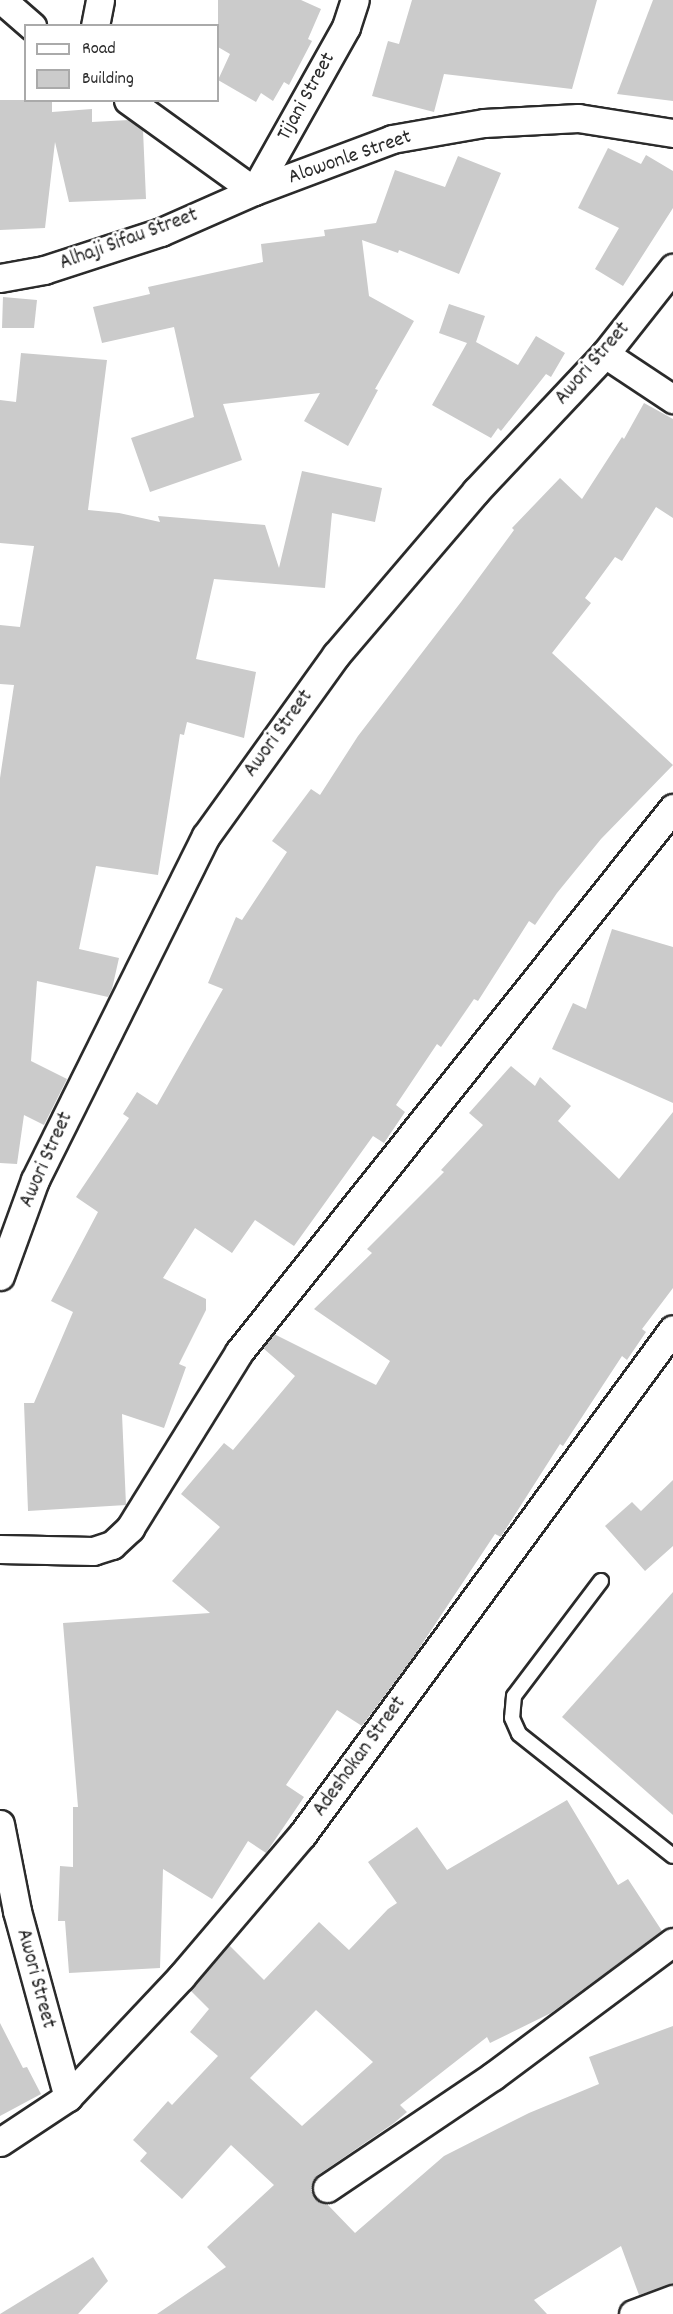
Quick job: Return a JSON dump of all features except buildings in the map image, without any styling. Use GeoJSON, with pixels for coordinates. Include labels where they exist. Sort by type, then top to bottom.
{"type":"FeatureCollection","features":[{"type":"Feature","properties":{"kind":"street"},"geometry":{"type":"LineString","coordinates":[[2,0],[30,24]]}},
{"type":"Feature","properties":{"kind":"street"},"geometry":{"type":"LineString","coordinates":[[95,24],[100,0]]}},
{"type":"Feature","properties":{"kind":"street","name":"Tijani Street"},"geometry":{"type":"LineString","coordinates":[[254,191],[346,27],[355,0]]}},
{"type":"Feature","properties":{"kind":"street"},"geometry":{"type":"LineString","coordinates":[[131,102],[254,191]]}},
{"type":"Feature","properties":{"kind":"street","name":"Alowonle Street"},"geometry":{"type":"LineString","coordinates":[[254,191],[392,139],[484,123],[578,118],[673,134]]}},
{"type":"Feature","properties":{"kind":"street","name":"Alhaji Sifau Street"},"geometry":{"type":"LineString","coordinates":[[0,278],[45,270],[161,232],[254,191]]}},
{"type":"Feature","properties":{"kind":"street","name":"Awori Street"},"geometry":{"type":"LineString","coordinates":[[0,1276],[35,1180],[206,836],[336,655],[476,490],[605,354],[673,268]]}},
{"type":"Feature","properties":{"kind":"street"},"geometry":{"type":"LineString","coordinates":[[605,354],[673,399]]}},
{"type":"Feature","properties":{"kind":"street"},"geometry":{"type":"LineString","coordinates":[[0,1549],[93,1551],[112,1545],[130,1528],[239,1352],[673,808]]}},
{"type":"Feature","properties":{"kind":"street","name":"Adeshokan Street"},"geometry":{"type":"LineString","coordinates":[[0,2142],[68,2097],[181,1977],[302,1835],[673,1329]]}},
{"type":"Feature","properties":{"kind":"street","name":"Awori Street"},"geometry":{"type":"LineString","coordinates":[[0,1824],[17,1911],[68,2097]]}},
{"type":"Feature","properties":{"kind":"street"},"geometry":{"type":"LineString","coordinates":[[327,2188],[493,2076],[673,1942]]}},
{"type":"Feature","properties":{"kind":"street"},"geometry":{"type":"LineString","coordinates":[[633,2314],[673,2299]]}},
{"type":"Feature","properties":{"kind":"lane"},"geometry":{"type":"LineString","coordinates":[[601,1581],[513,1696],[512,1718],[519,1734],[673,1856]]}}]}
